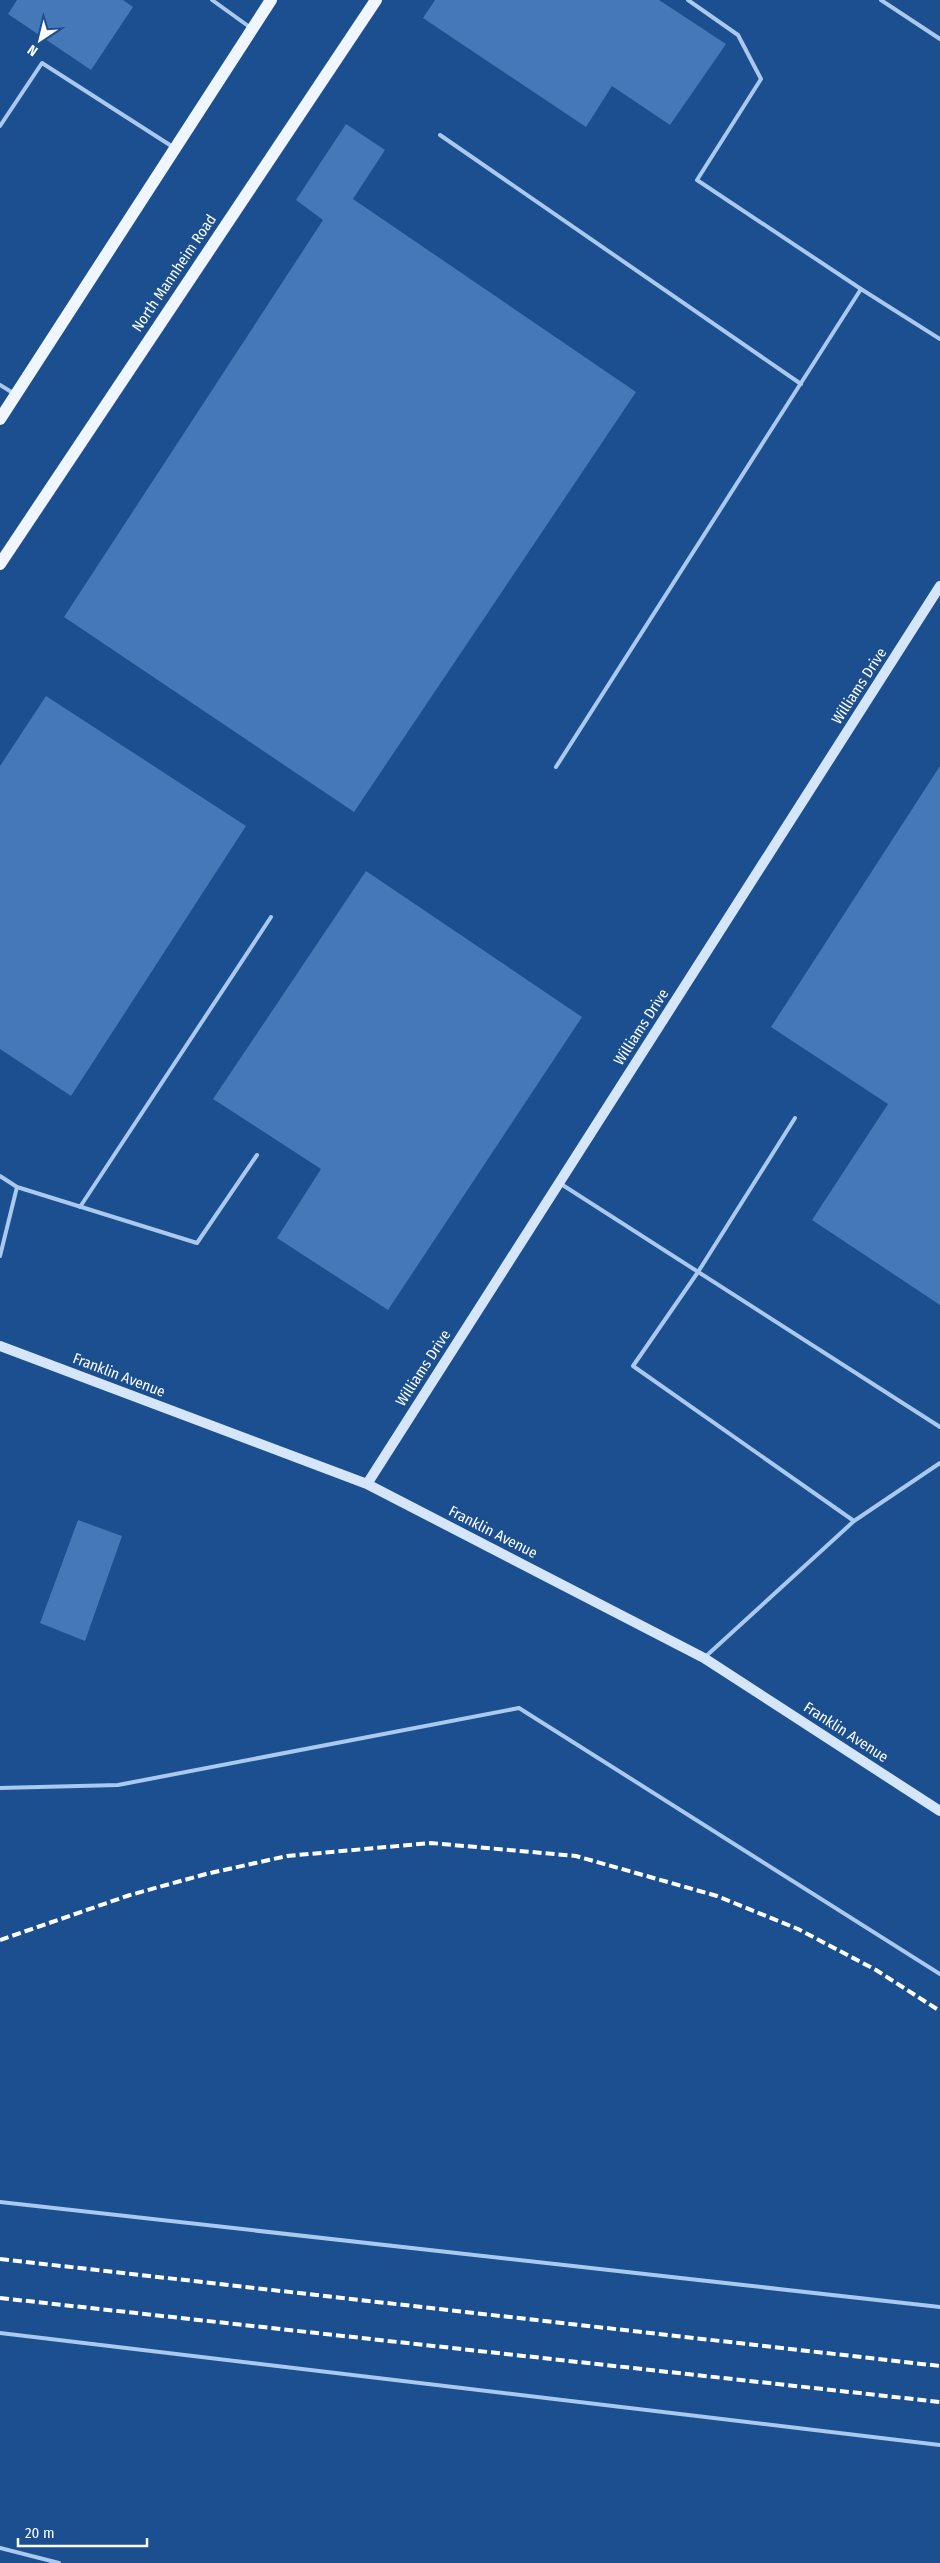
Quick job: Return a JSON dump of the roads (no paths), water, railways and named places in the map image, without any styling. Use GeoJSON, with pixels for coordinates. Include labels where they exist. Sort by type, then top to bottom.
{"type":"FeatureCollection","features":[{"type":"Feature","properties":{"kind":"main road"},"geometry":{"type":"LineString","coordinates":[[0,419],[271,0]]}},
{"type":"Feature","properties":{"kind":"main road","name":"North Mannheim Road"},"geometry":{"type":"LineString","coordinates":[[0,564],[376,0]]}},
{"type":"Feature","properties":{"kind":"main road","name":"Williams Drive"},"geometry":{"type":"LineString","coordinates":[[367,1484],[940,586]]}},
{"type":"Feature","properties":{"kind":"main road","name":"Franklin Avenue"},"geometry":{"type":"LineString","coordinates":[[0,1346],[367,1484],[704,1658],[940,1811]]}},
{"type":"Feature","properties":{"kind":"lane"},"geometry":{"type":"LineString","coordinates":[[212,0],[252,28]]}},
{"type":"Feature","properties":{"kind":"lane"},"geometry":{"type":"LineString","coordinates":[[688,0],[738,35],[761,79],[697,180],[940,339]]}},
{"type":"Feature","properties":{"kind":"lane"},"geometry":{"type":"LineString","coordinates":[[881,0],[940,39]]}},
{"type":"Feature","properties":{"kind":"lane"},"geometry":{"type":"LineString","coordinates":[[0,126],[42,62],[175,148]]}},
{"type":"Feature","properties":{"kind":"lane"},"geometry":{"type":"LineString","coordinates":[[440,135],[801,384]]}},
{"type":"Feature","properties":{"kind":"lane"},"geometry":{"type":"LineString","coordinates":[[556,767],[861,289]]}},
{"type":"Feature","properties":{"kind":"lane"},"geometry":{"type":"LineString","coordinates":[[0,385],[16,395]]}},
{"type":"Feature","properties":{"kind":"lane"},"geometry":{"type":"LineString","coordinates":[[80,1207],[271,917]]}},
{"type":"Feature","properties":{"kind":"lane"},"geometry":{"type":"LineString","coordinates":[[795,1118],[698,1272],[633,1366],[854,1521]]}},
{"type":"Feature","properties":{"kind":"lane"},"geometry":{"type":"LineString","coordinates":[[0,1176],[17,1187],[196,1243],[256,1155]]}},
{"type":"Feature","properties":{"kind":"lane"},"geometry":{"type":"LineString","coordinates":[[559,1182],[940,1427]]}},
{"type":"Feature","properties":{"kind":"lane"},"geometry":{"type":"LineString","coordinates":[[0,1256],[17,1187]]}},
{"type":"Feature","properties":{"kind":"lane"},"geometry":{"type":"LineString","coordinates":[[704,1658],[854,1521],[940,1463]]}},
{"type":"Feature","properties":{"kind":"lane"},"geometry":{"type":"LineString","coordinates":[[0,1788],[118,1785],[519,1708],[940,1974]]}},
{"type":"Feature","properties":{"kind":"lane"},"geometry":{"type":"LineString","coordinates":[[0,2202],[940,2307]]}},
{"type":"Feature","properties":{"kind":"lane"},"geometry":{"type":"LineString","coordinates":[[0,2333],[940,2445]]}},
{"type":"Feature","properties":{"kind":"lane"},"geometry":{"type":"LineString","coordinates":[[0,2548],[59,2563]]}},
{"type":"Feature","properties":{"kind":"railway"},"geometry":{"type":"LineString","coordinates":[[0,1940],[130,1895],[206,1874],[287,1856],[431,1843],[576,1856],[717,1896],[798,1929],[876,1970],[940,2011]]}},
{"type":"Feature","properties":{"kind":"railway"},"geometry":{"type":"LineString","coordinates":[[0,2259],[940,2366]]}},
{"type":"Feature","properties":{"kind":"railway"},"geometry":{"type":"LineString","coordinates":[[0,2298],[940,2402]]}}]}
